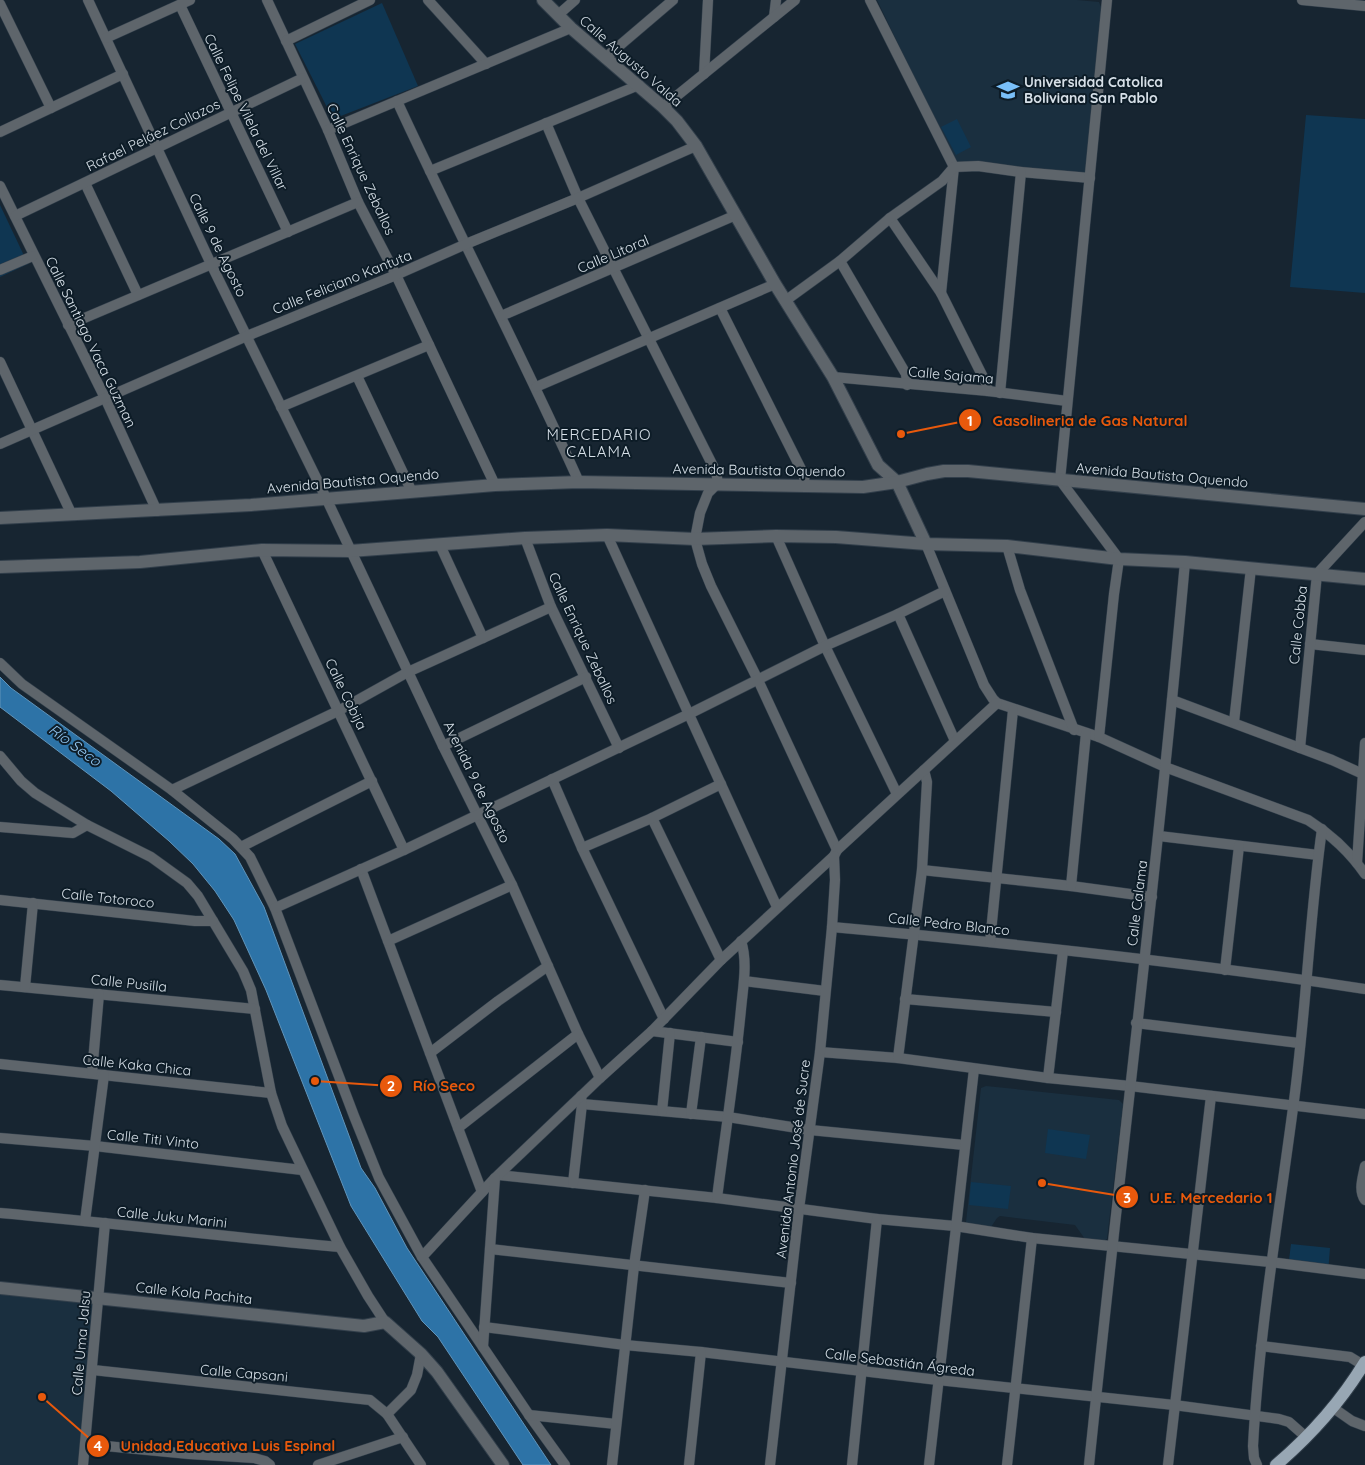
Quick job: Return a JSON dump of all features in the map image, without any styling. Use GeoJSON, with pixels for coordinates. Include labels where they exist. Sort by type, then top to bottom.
{"type":"FeatureCollection","features":[{"type":"Feature","properties":{"kind":"main road"},"geometry":{"type":"LineString","coordinates":[[1276,1465],[1306,1437],[1332,1407],[1364,1363]]}},
{"type":"Feature","properties":{"kind":"street","name":"Calle 9 de Agosto"},"geometry":{"type":"LineString","coordinates":[[88,0],[211,264],[327,500]]}},
{"type":"Feature","properties":{"kind":"street"},"geometry":{"type":"LineString","coordinates":[[106,38],[190,0]]}},
{"type":"Feature","properties":{"kind":"street","name":"Calle Enrique Zeballos"},"geometry":{"type":"LineString","coordinates":[[267,0],[328,130],[358,202],[396,275],[495,484]]}},
{"type":"Feature","properties":{"kind":"street"},"geometry":{"type":"LineString","coordinates":[[286,41],[356,3],[370,0]]}},
{"type":"Feature","properties":{"kind":"street"},"geometry":{"type":"LineString","coordinates":[[428,0],[486,64]]}},
{"type":"Feature","properties":{"kind":"street","name":"Calle Augusto Valda"},"geometry":{"type":"LineString","coordinates":[[543,0],[571,28],[663,107],[677,121],[696,146],[775,284],[833,377],[878,465],[897,482]]}},
{"type":"Feature","properties":{"kind":"street"},"geometry":{"type":"LineString","coordinates":[[558,15],[575,0]]}},
{"type":"Feature","properties":{"kind":"street"},"geometry":{"type":"LineString","coordinates":[[605,58],[673,0]]}},
{"type":"Feature","properties":{"kind":"street"},"geometry":{"type":"LineString","coordinates":[[704,74],[708,0]]}},
{"type":"Feature","properties":{"kind":"street"},"geometry":{"type":"LineString","coordinates":[[774,17],[776,0]]}},
{"type":"Feature","properties":{"kind":"street"},"geometry":{"type":"LineString","coordinates":[[663,107],[795,0]]}},
{"type":"Feature","properties":{"kind":"street"},"geometry":{"type":"LineString","coordinates":[[870,0],[954,167],[941,293]]}},
{"type":"Feature","properties":{"kind":"street"},"geometry":{"type":"LineString","coordinates":[[1099,737],[1119,559],[1060,480],[1107,0]]}},
{"type":"Feature","properties":{"kind":"street"},"geometry":{"type":"LineString","coordinates":[[1302,0],[1365,6]]}},
{"type":"Feature","properties":{"kind":"street"},"geometry":{"type":"LineString","coordinates":[[0,1],[51,108]]}},
{"type":"Feature","properties":{"kind":"street","name":"Calle Felipe Vilela del Villar"},"geometry":{"type":"LineString","coordinates":[[180,5],[288,232]]}},
{"type":"Feature","properties":{"kind":"street"},"geometry":{"type":"LineString","coordinates":[[328,130],[571,28]]}},
{"type":"Feature","properties":{"kind":"street"},"geometry":{"type":"LineString","coordinates":[[0,132],[123,74]]}},
{"type":"Feature","properties":{"kind":"street","name":"Rafael Peláez Collazos"},"geometry":{"type":"LineString","coordinates":[[14,216],[303,78]]}},
{"type":"Feature","properties":{"kind":"street"},"geometry":{"type":"LineString","coordinates":[[430,171],[639,85]]}},
{"type":"Feature","properties":{"kind":"street"},"geometry":{"type":"LineString","coordinates":[[398,101],[430,171],[536,386],[579,482]]}},
{"type":"Feature","properties":{"kind":"street"},"geometry":{"type":"LineString","coordinates":[[546,123],[578,198],[716,472],[718,483],[708,493],[700,514],[695,539],[711,586],[758,680],[836,853]]}},
{"type":"Feature","properties":{"kind":"street","name":"Calle Feliciano Kantuta"},"geometry":{"type":"LineString","coordinates":[[0,444],[247,336],[578,198],[696,146]]}},
{"type":"Feature","properties":{"kind":"street"},"geometry":{"type":"LineString","coordinates":[[786,301],[840,261],[890,218],[942,180],[954,167],[978,166],[1090,178]]}},
{"type":"Feature","properties":{"kind":"street"},"geometry":{"type":"LineString","coordinates":[[1000,393],[1022,172]]}},
{"type":"Feature","properties":{"kind":"street"},"geometry":{"type":"LineString","coordinates":[[85,182],[138,295]]}},
{"type":"Feature","properties":{"kind":"street","name":"Calle Santiago Vaca Guzman"},"geometry":{"type":"LineString","coordinates":[[0,186],[105,398],[157,511]]}},
{"type":"Feature","properties":{"kind":"street"},"geometry":{"type":"LineString","coordinates":[[68,325],[358,202]]}},
{"type":"Feature","properties":{"kind":"street","name":"Calle Litoral"},"geometry":{"type":"LineString","coordinates":[[501,316],[736,215]]}},
{"type":"Feature","properties":{"kind":"street"},"geometry":{"type":"LineString","coordinates":[[890,218],[941,293],[987,385],[988,391]]}},
{"type":"Feature","properties":{"kind":"street"},"geometry":{"type":"LineString","coordinates":[[0,270],[33,256]]}},
{"type":"Feature","properties":{"kind":"street"},"geometry":{"type":"LineString","coordinates":[[840,261],[906,374],[907,385]]}},
{"type":"Feature","properties":{"kind":"street"},"geometry":{"type":"LineString","coordinates":[[536,386],[775,284]]}},
{"type":"Feature","properties":{"kind":"street"},"geometry":{"type":"LineString","coordinates":[[720,308],[804,475],[805,486]]}},
{"type":"Feature","properties":{"kind":"street"},"geometry":{"type":"LineString","coordinates":[[281,407],[429,345]]}},
{"type":"Feature","properties":{"kind":"street"},"geometry":{"type":"LineString","coordinates":[[0,362],[72,515]]}},
{"type":"Feature","properties":{"kind":"street"},"geometry":{"type":"LineString","coordinates":[[357,376],[412,492]]}},
{"type":"Feature","properties":{"kind":"street","name":"Calle Sajama"},"geometry":{"type":"LineString","coordinates":[[833,377],[988,391],[1067,401]]}},
{"type":"Feature","properties":{"kind":"street","name":"Avenida Bautista Oquendo"},"geometry":{"type":"LineString","coordinates":[[0,518],[157,511],[327,500],[495,484],[579,482],[718,483],[863,487],[897,482],[944,471],[968,471],[1365,509]]}},
{"type":"Feature","properties":{"kind":"street"},"geometry":{"type":"LineString","coordinates":[[897,482],[926,544],[984,685],[993,700],[1013,710],[1099,737],[1165,767],[1308,820],[1348,851],[1365,874]]}},
{"type":"Feature","properties":{"kind":"street","name":"Avenida 9 de Agosto"},"geometry":{"type":"LineString","coordinates":[[327,500],[443,746],[512,885],[578,1034],[600,1078]]}},
{"type":"Feature","properties":{"kind":"street","name":"Calle Cobba"},"geometry":{"type":"LineString","coordinates":[[1300,748],[1317,574],[1365,522]]}},
{"type":"Feature","properties":{"kind":"street"},"geometry":{"type":"LineString","coordinates":[[607,535],[777,907]]}},
{"type":"Feature","properties":{"kind":"street"},"geometry":{"type":"LineString","coordinates":[[0,567],[140,562],[262,550],[350,551],[525,538],[607,535],[695,539],[776,536],[836,537],[926,544],[1007,546],[1119,559],[1185,562],[1365,579]]}},
{"type":"Feature","properties":{"kind":"street"},"geometry":{"type":"LineString","coordinates":[[776,536],[825,646],[897,794]]}},
{"type":"Feature","properties":{"kind":"street","name":"Calle Enrique Zeballos"},"geometry":{"type":"LineString","coordinates":[[525,538],[551,607],[619,748]]}},
{"type":"Feature","properties":{"kind":"street"},"geometry":{"type":"LineString","coordinates":[[440,545],[483,638]]}},
{"type":"Feature","properties":{"kind":"street"},"geometry":{"type":"LineString","coordinates":[[1007,546],[1020,590],[1074,730]]}},
{"type":"Feature","properties":{"kind":"street","name":"Calle Cobija"},"geometry":{"type":"LineString","coordinates":[[262,550],[404,850]]}},
{"type":"Feature","properties":{"kind":"street","name":"Calle Calama"},"geometry":{"type":"LineString","coordinates":[[1089,1465],[1136,1023],[1159,836],[1185,562]]}},
{"type":"Feature","properties":{"kind":"street"},"geometry":{"type":"LineString","coordinates":[[1234,722],[1250,568]]}},
{"type":"Feature","properties":{"kind":"street"},"geometry":{"type":"LineString","coordinates":[[275,908],[404,850],[619,748],[825,646],[945,591]]}},
{"type":"Feature","properties":{"kind":"street"},"geometry":{"type":"LineString","coordinates":[[172,790],[338,711],[408,672],[551,607]]}},
{"type":"Feature","properties":{"kind":"street"},"geometry":{"type":"LineString","coordinates":[[898,614],[955,741]]}},
{"type":"Feature","properties":{"kind":"street"},"geometry":{"type":"LineString","coordinates":[[1310,644],[1365,650]]}},
{"type":"Feature","properties":{"kind":"street"},"geometry":{"type":"LineString","coordinates":[[0,663],[22,684],[172,790],[233,839],[250,857],[275,908],[379,1178],[422,1257],[529,1415],[566,1465]]}},
{"type":"Feature","properties":{"kind":"street"},"geometry":{"type":"LineString","coordinates":[[443,746],[586,677]]}},
{"type":"Feature","properties":{"kind":"street"},"geometry":{"type":"LineString","coordinates":[[1172,700],[1352,768],[1364,775]]}},
{"type":"Feature","properties":{"kind":"street"},"geometry":{"type":"LineString","coordinates":[[422,1257],[497,1176],[582,1100],[600,1078],[652,1031],[721,960],[897,794],[997,703]]}},
{"type":"Feature","properties":{"kind":"street"},"geometry":{"type":"LineString","coordinates":[[990,942],[1013,710]]}},
{"type":"Feature","properties":{"kind":"street"},"geometry":{"type":"LineString","coordinates":[[1071,886],[1086,733]]}},
{"type":"Feature","properties":{"kind":"street"},"geometry":{"type":"LineString","coordinates":[[1357,863],[1365,743]]}},
{"type":"Feature","properties":{"kind":"street"},"geometry":{"type":"LineString","coordinates":[[0,756],[22,781],[36,793],[87,824],[151,857],[186,882],[198,896],[243,971],[252,990],[271,1093],[282,1126],[340,1247],[385,1322],[438,1372],[503,1465]]}},
{"type":"Feature","properties":{"kind":"street"},"geometry":{"type":"LineString","coordinates":[[898,1058],[922,870],[927,782],[924,770]]}},
{"type":"Feature","properties":{"kind":"street"},"geometry":{"type":"LineString","coordinates":[[552,779],[582,848],[664,1018]]}},
{"type":"Feature","properties":{"kind":"street"},"geometry":{"type":"LineString","coordinates":[[241,847],[372,781]]}},
{"type":"Feature","properties":{"kind":"street"},"geometry":{"type":"LineString","coordinates":[[582,848],[652,818],[721,784]]}},
{"type":"Feature","properties":{"kind":"street"},"geometry":{"type":"LineString","coordinates":[[652,818],[721,960]]}},
{"type":"Feature","properties":{"kind":"street"},"geometry":{"type":"LineString","coordinates":[[0,827],[73,833],[87,824]]}},
{"type":"Feature","properties":{"kind":"street"},"geometry":{"type":"LineString","coordinates":[[1257,1465],[1253,1446],[1254,1416],[1261,1346],[1270,1262],[1293,1106],[1322,829]]}},
{"type":"Feature","properties":{"kind":"street"},"geometry":{"type":"LineString","coordinates":[[1159,836],[1318,855]]}},
{"type":"Feature","properties":{"kind":"street"},"geometry":{"type":"LineString","coordinates":[[1226,970],[1239,846]]}},
{"type":"Feature","properties":{"kind":"street","name":"Avenida Antonio José de Sucre"},"geometry":{"type":"LineString","coordinates":[[770,1465],[799,1209],[820,1052],[832,927],[836,853]]}},
{"type":"Feature","properties":{"kind":"street"},"geometry":{"type":"LineString","coordinates":[[361,869],[482,1192]]}},
{"type":"Feature","properties":{"kind":"street"},"geometry":{"type":"LineString","coordinates":[[922,870],[1152,897]]}},
{"type":"Feature","properties":{"kind":"street"},"geometry":{"type":"LineString","coordinates":[[388,941],[512,885]]}},
{"type":"Feature","properties":{"kind":"street","name":"Calle Totoroco"},"geometry":{"type":"LineString","coordinates":[[0,900],[194,921],[213,921]]}},
{"type":"Feature","properties":{"kind":"street"},"geometry":{"type":"LineString","coordinates":[[25,987],[33,903]]}},
{"type":"Feature","properties":{"kind":"street","name":"Calle Pedro Blanco"},"geometry":{"type":"LineString","coordinates":[[832,927],[990,942],[1307,980],[1365,989]]}},
{"type":"Feature","properties":{"kind":"street"},"geometry":{"type":"LineString","coordinates":[[718,1198],[744,980],[742,941]]}},
{"type":"Feature","properties":{"kind":"street"},"geometry":{"type":"LineString","coordinates":[[1048,1078],[1063,951]]}},
{"type":"Feature","properties":{"kind":"street"},"geometry":{"type":"LineString","coordinates":[[430,1053],[498,1000],[548,966]]}},
{"type":"Feature","properties":{"kind":"street"},"geometry":{"type":"LineString","coordinates":[[744,980],[825,991]]}},
{"type":"Feature","properties":{"kind":"street","name":"Calle Pusilla"},"geometry":{"type":"LineString","coordinates":[[0,985],[255,1009]]}},
{"type":"Feature","properties":{"kind":"street"},"geometry":{"type":"LineString","coordinates":[[92,1073],[99,994]]}},
{"type":"Feature","properties":{"kind":"street"},"geometry":{"type":"LineString","coordinates":[[905,999],[1056,1012]]}},
{"type":"Feature","properties":{"kind":"street"},"geometry":{"type":"LineString","coordinates":[[1136,1023],[1299,1043]]}},
{"type":"Feature","properties":{"kind":"street"},"geometry":{"type":"LineString","coordinates":[[652,1031],[738,1042]]}},
{"type":"Feature","properties":{"kind":"street"},"geometry":{"type":"LineString","coordinates":[[662,1111],[670,1033]]}},
{"type":"Feature","properties":{"kind":"street"},"geometry":{"type":"LineString","coordinates":[[458,1128],[578,1034]]}},
{"type":"Feature","properties":{"kind":"street"},"geometry":{"type":"LineString","coordinates":[[691,1114],[701,1037]]}},
{"type":"Feature","properties":{"kind":"street"},"geometry":{"type":"LineString","coordinates":[[820,1052],[898,1058],[1048,1078],[1365,1114]]}},
{"type":"Feature","properties":{"kind":"street","name":"Calle Kaka Chica"},"geometry":{"type":"LineString","coordinates":[[0,1064],[271,1093]]}},
{"type":"Feature","properties":{"kind":"street"},"geometry":{"type":"LineString","coordinates":[[928,1465],[974,1069]]}},
{"type":"Feature","properties":{"kind":"street"},"geometry":{"type":"LineString","coordinates":[[85,1221],[104,1075]]}},
{"type":"Feature","properties":{"kind":"street"},"geometry":{"type":"LineString","coordinates":[[1168,1465],[1211,1096]]}},
{"type":"Feature","properties":{"kind":"street"},"geometry":{"type":"LineString","coordinates":[[582,1100],[662,1111],[728,1117],[810,1130],[964,1145]]}},
{"type":"Feature","properties":{"kind":"street"},"geometry":{"type":"LineString","coordinates":[[573,1183],[582,1100]]}},
{"type":"Feature","properties":{"kind":"street","name":"Calle Titi Vinto"},"geometry":{"type":"LineString","coordinates":[[0,1138],[95,1146],[302,1170]]}},
{"type":"Feature","properties":{"kind":"street"},"geometry":{"type":"LineString","coordinates":[[1365,1166],[1362,1195],[1365,1200]]}},
{"type":"Feature","properties":{"kind":"street"},"geometry":{"type":"LineString","coordinates":[[483,1347],[497,1176]]}},
{"type":"Feature","properties":{"kind":"street"},"geometry":{"type":"LineString","coordinates":[[497,1176],[718,1198],[878,1219],[955,1226],[1032,1238],[1270,1262],[1365,1274]]}},
{"type":"Feature","properties":{"kind":"street"},"geometry":{"type":"LineString","coordinates":[[612,1465],[634,1266],[645,1190]]}},
{"type":"Feature","properties":{"kind":"street","name":"Calle Juku Marini"},"geometry":{"type":"LineString","coordinates":[[0,1213],[212,1236],[340,1247]]}},
{"type":"Feature","properties":{"kind":"street"},"geometry":{"type":"LineString","coordinates":[[852,1465],[878,1219]]}},
{"type":"Feature","properties":{"kind":"street","name":"Calle Uma Jalsu"},"geometry":{"type":"LineString","coordinates":[[83,1465],[105,1223]]}},
{"type":"Feature","properties":{"kind":"street"},"geometry":{"type":"LineString","coordinates":[[1007,1465],[1032,1238]]}},
{"type":"Feature","properties":{"kind":"street"},"geometry":{"type":"LineString","coordinates":[[490,1249],[791,1283]]}},
{"type":"Feature","properties":{"kind":"street","name":"Calle Kola Pachita"},"geometry":{"type":"LineString","coordinates":[[0,1288],[364,1326],[385,1322]]}},
{"type":"Feature","properties":{"kind":"street","name":"Calle Sebastián Ágreda"},"geometry":{"type":"LineString","coordinates":[[484,1327],[625,1346],[701,1352],[1096,1398],[1174,1405],[1279,1419],[1289,1422],[1306,1437]]}},
{"type":"Feature","properties":{"kind":"street"},"geometry":{"type":"LineString","coordinates":[[1261,1346],[1350,1357],[1364,1363]]}},
{"type":"Feature","properties":{"kind":"street"},"geometry":{"type":"LineString","coordinates":[[689,1465],[701,1352]]}},
{"type":"Feature","properties":{"kind":"street"},"geometry":{"type":"LineString","coordinates":[[387,1414],[411,1390],[417,1375],[421,1354]]}},
{"type":"Feature","properties":{"kind":"street","name":"Calle Capsani"},"geometry":{"type":"LineString","coordinates":[[93,1370],[370,1400],[387,1414],[421,1465]]}},
{"type":"Feature","properties":{"kind":"street"},"geometry":{"type":"LineString","coordinates":[[1332,1407],[1352,1421],[1365,1426]]}},
{"type":"Feature","properties":{"kind":"street"},"geometry":{"type":"LineString","coordinates":[[529,1415],[616,1424]]}},
{"type":"Feature","properties":{"kind":"street"},"geometry":{"type":"LineString","coordinates":[[318,1465],[403,1437]]}},
{"type":"Feature","properties":{"kind":"street"},"geometry":{"type":"LineString","coordinates":[[85,1444],[254,1458],[265,1461],[270,1465]]}},
{"type":"Feature","properties":{"kind":"shaded area","name":"Universidad Catolica Boliviana San Pablo"},"geometry":{"type":"Polygon","coordinates":[[[877,0],[1077,0],[1099,2],[1103,12],[1087,178],[957,167],[877,0]]]}},
{"type":"Feature","properties":{"kind":"shaded area"},"geometry":{"type":"Polygon","coordinates":[[[382,3],[418,86],[333,119],[295,44],[382,3]]]}},
{"type":"Feature","properties":{"kind":"shaded area"},"geometry":{"type":"Polygon","coordinates":[[[1306,115],[1365,119],[1365,293],[1290,287],[1306,115]]]}},
{"type":"Feature","properties":{"kind":"shaded area"},"geometry":{"type":"Polygon","coordinates":[[[957,119],[971,147],[956,155],[941,127],[957,119]]]}},
{"type":"Feature","properties":{"kind":"shaded area"},"geometry":{"type":"Polygon","coordinates":[[[0,205],[28,264],[0,277],[0,205]]]}},
{"type":"Feature","properties":{"kind":"shaded area"},"geometry":{"type":"Polygon","coordinates":[[[986,1086],[1119,1100],[1123,1104],[1107,1239],[1103,1241],[1085,1239],[1075,1225],[1000,1216],[991,1227],[969,1226],[966,1222],[981,1088],[986,1086]]]}},
{"type":"Feature","properties":{"kind":"shaded area"},"geometry":{"type":"Polygon","coordinates":[[[1048,1129],[1090,1135],[1086,1159],[1045,1153],[1048,1129]]]}},
{"type":"Feature","properties":{"kind":"shaded area"},"geometry":{"type":"Polygon","coordinates":[[[971,1182],[1011,1186],[1008,1209],[969,1205],[971,1182]]]}},
{"type":"Feature","properties":{"kind":"shaded area"},"geometry":{"type":"Polygon","coordinates":[[[1291,1244],[1330,1248],[1328,1273],[1288,1268],[1291,1244]]]}},
{"type":"Feature","properties":{"kind":"shaded area"},"geometry":{"type":"Polygon","coordinates":[[[0,1293],[94,1303],[78,1465],[0,1465],[0,1293]]]}},
{"type":"Feature","properties":{"kind":"water","name":"Río Seco"},"geometry":{"type":"Polygon","coordinates":[[[0,677],[11,688],[219,839],[235,854],[264,907],[361,1168],[375,1188],[407,1248],[551,1465],[523,1465],[438,1337],[422,1321],[351,1206],[266,990],[234,920],[215,891],[193,864],[111,791],[0,707],[0,677]]]}},
{"type":"Feature","properties":{"kind":"place","name":"Universidad Catolica Boliviana San Pablo"},"geometry":{"type":"Point","coordinates":[1008,90]}},
{"type":"Feature","properties":{"kind":"place","name":"Gasolineria de Gas Natural"},"geometry":{"type":"Point","coordinates":[901,434]}},
{"type":"Feature","properties":{"kind":"place","name":"Río Seco"},"geometry":{"type":"Point","coordinates":[315,1081]}},
{"type":"Feature","properties":{"kind":"place","name":"U.E. Mercedario 1"},"geometry":{"type":"Point","coordinates":[1042,1183]}},
{"type":"Feature","properties":{"kind":"place","name":"Unidad Educativa Luis Espinal"},"geometry":{"type":"Point","coordinates":[42,1397]}},
{"type":"Feature","properties":{"kind":"district","name":"MERCEDARIO CALAMA"},"geometry":{"type":"Point","coordinates":[599,442]}}]}
